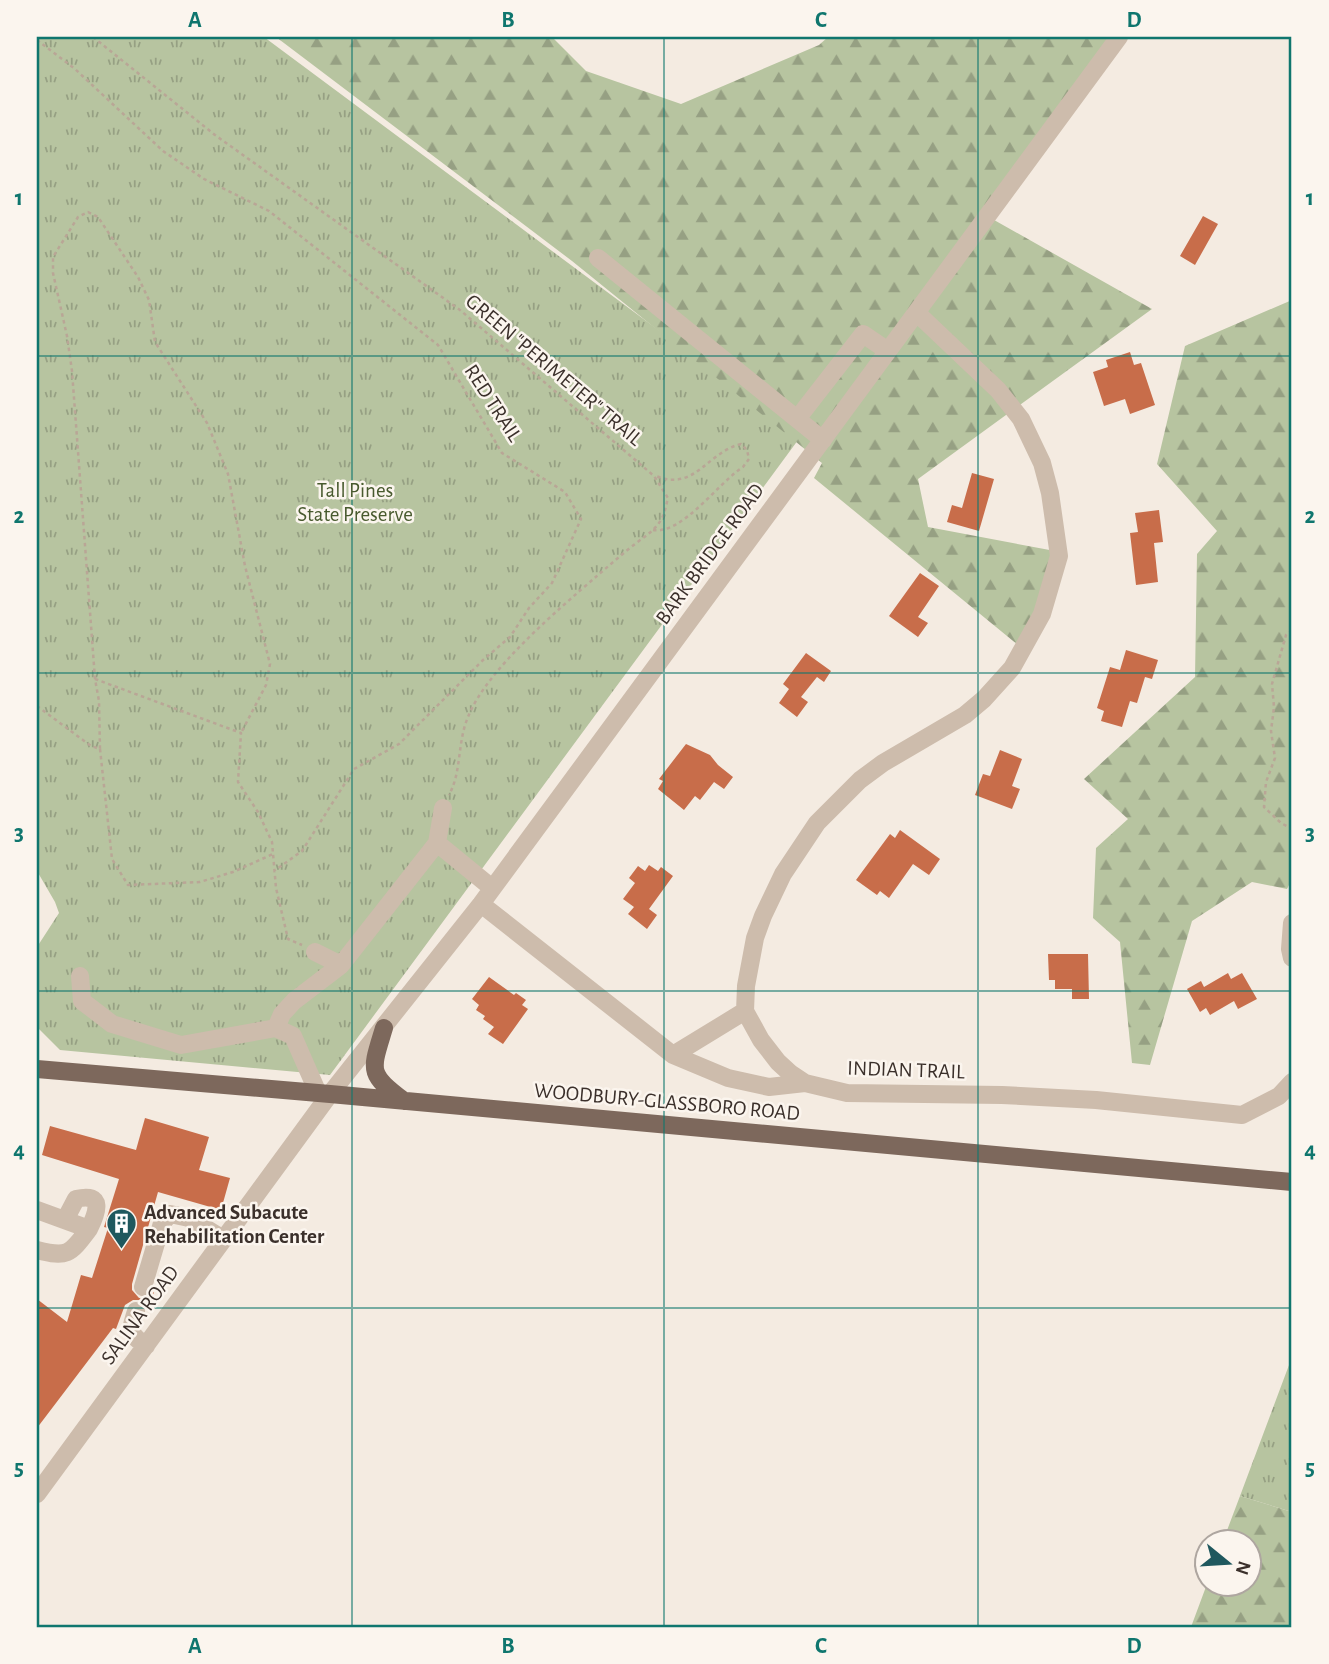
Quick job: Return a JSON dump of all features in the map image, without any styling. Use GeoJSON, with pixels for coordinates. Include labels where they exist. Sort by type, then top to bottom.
{"type":"FeatureCollection","features":[{"type":"Feature","properties":{"kind":"main road"},"geometry":{"type":"LineString","coordinates":[[384,1028],[375,1063],[376,1076],[404,1101]]}},
{"type":"Feature","properties":{"kind":"main road","name":"WOODBURY-GLASSBORO ROAD"},"geometry":{"type":"LineString","coordinates":[[37,1069],[1292,1182]]}},
{"type":"Feature","properties":{"kind":"street","name":"BARK BRIDGE ROAD"},"geometry":{"type":"LineString","coordinates":[[324,1093],[384,1028],[481,904],[822,440],[918,314],[1119,37]]}},
{"type":"Feature","properties":{"kind":"street"},"geometry":{"type":"LineString","coordinates":[[598,258],[822,440]]}},
{"type":"Feature","properties":{"kind":"street"},"geometry":{"type":"LineString","coordinates":[[805,1083],[778,1062],[761,1040],[745,1010],[746,986],[755,938],[783,874],[808,833],[860,780],[901,752],[965,715],[984,699],[1012,667],[1042,614],[1059,556],[1050,493],[1042,463],[1021,419],[998,390],[918,314]]}},
{"type":"Feature","properties":{"kind":"street"},"geometry":{"type":"LineString","coordinates":[[797,419],[863,334],[888,351]]}},
{"type":"Feature","properties":{"kind":"street"},"geometry":{"type":"LineString","coordinates":[[276,1028],[282,1014],[294,1001],[341,965],[437,843],[443,808]]}},
{"type":"Feature","properties":{"kind":"street"},"geometry":{"type":"LineString","coordinates":[[437,843],[492,888]]}},
{"type":"Feature","properties":{"kind":"street","name":"INDIAN TRAIL"},"geometry":{"type":"LineString","coordinates":[[481,904],[673,1055],[728,1078],[769,1087],[805,1083],[847,1093],[1069,1098],[1242,1115],[1279,1096],[1292,1082]]}},
{"type":"Feature","properties":{"kind":"street"},"geometry":{"type":"LineString","coordinates":[[1292,923],[1292,958]]}},
{"type":"Feature","properties":{"kind":"street"},"geometry":{"type":"LineString","coordinates":[[314,951],[341,965]]}},
{"type":"Feature","properties":{"kind":"street"},"geometry":{"type":"LineString","coordinates":[[80,976],[82,1001],[112,1024],[181,1045],[276,1028],[293,1036],[324,1093]]}},
{"type":"Feature","properties":{"kind":"street"},"geometry":{"type":"LineString","coordinates":[[673,1055],[745,1010]]}},
{"type":"Feature","properties":{"kind":"street","name":"SALINA ROAD"},"geometry":{"type":"LineString","coordinates":[[37,1494],[223,1239],[324,1093]]}},
{"type":"Feature","properties":{"kind":"street"},"geometry":{"type":"LineString","coordinates":[[37,1250],[58,1255],[72,1251],[89,1229],[97,1206],[86,1196],[76,1199],[65,1220]]}},
{"type":"Feature","properties":{"kind":"street"},"geometry":{"type":"LineString","coordinates":[[37,1210],[89,1229]]}},
{"type":"Feature","properties":{"kind":"street"},"geometry":{"type":"LineString","coordinates":[[143,1287],[162,1223],[170,1214],[189,1218],[223,1239]]}},
{"type":"Feature","properties":{"kind":"street"},"geometry":{"type":"LineString","coordinates":[[136,1311],[131,1331],[133,1336],[146,1346]]}},
{"type":"Feature","properties":{"kind":"path","name":"GREEN \"PERIMETER\" TRAIL"},"geometry":{"type":"LineString","coordinates":[[93,37],[215,135],[460,310],[654,475],[668,498],[663,517],[653,530],[533,634],[487,683],[468,716],[462,734],[455,784],[443,808]]}},
{"type":"Feature","properties":{"kind":"path","name":"RED TRAIL"},"geometry":{"type":"LineString","coordinates":[[37,40],[75,69],[163,151],[204,179],[269,211],[438,345],[502,453],[565,492],[581,519],[552,583],[529,608],[510,637],[483,660],[399,744],[354,769],[302,851],[274,871]]}},
{"type":"Feature","properties":{"kind":"path"},"geometry":{"type":"LineString","coordinates":[[273,854],[233,872],[200,882],[128,885],[112,859],[100,749],[99,701],[95,679],[72,371],[53,265],[53,257],[78,217],[88,212],[98,218],[138,277],[149,300],[155,342],[206,423],[228,474],[244,566],[270,664],[266,685],[241,733],[238,782],[258,812],[272,842],[276,888],[288,939],[314,951]]}},
{"type":"Feature","properties":{"kind":"path"},"geometry":{"type":"LineString","coordinates":[[653,530],[661,531],[674,527],[743,467],[748,459],[747,450],[741,444],[729,447],[688,478],[667,480],[654,475]]}},
{"type":"Feature","properties":{"kind":"path"},"geometry":{"type":"LineString","coordinates":[[1292,630],[1286,635],[1272,684],[1274,706],[1270,731],[1275,758],[1266,782],[1264,807],[1292,829]]}},
{"type":"Feature","properties":{"kind":"path"},"geometry":{"type":"LineString","coordinates":[[95,679],[241,733]]}},
{"type":"Feature","properties":{"kind":"path"},"geometry":{"type":"LineString","coordinates":[[37,706],[91,746],[100,749]]}},
{"type":"Feature","properties":{"kind":"green space","name":"Tall Pines State Preserve"},"geometry":{"type":"Polygon","coordinates":[[[37,37],[264,37],[801,436],[330,1075],[60,1050],[37,1027],[37,947],[59,913],[37,871],[37,37]]]}},
{"type":"Feature","properties":{"kind":"green space"},"geometry":{"type":"Polygon","coordinates":[[[276,37],[552,37],[586,71],[681,104],[819,45],[828,37],[1118,37],[987,216],[1152,309],[918,479],[928,527],[1055,551],[1024,650],[814,478],[822,463],[572,261],[276,37]]]}},
{"type":"Feature","properties":{"kind":"green space"},"geometry":{"type":"Polygon","coordinates":[[[1292,300],[1292,879],[1287,889],[1252,882],[1192,921],[1150,1065],[1132,1063],[1120,942],[1093,918],[1096,848],[1128,819],[1084,779],[1195,677],[1197,554],[1217,531],[1157,464],[1185,346],[1292,300]]]}},
{"type":"Feature","properties":{"kind":"green space"},"geometry":{"type":"Polygon","coordinates":[[[1292,1357],[1292,1512],[1240,1496],[1292,1357]]]}},
{"type":"Feature","properties":{"kind":"green space"},"geometry":{"type":"Polygon","coordinates":[[[1240,1496],[1292,1512],[1292,1627],[1191,1627],[1202,1598],[1262,1598],[1262,1528],[1228,1528],[1240,1496]]]}},
{"type":"Feature","properties":{"kind":"building"},"geometry":{"type":"Polygon","coordinates":[[[1203,216],[1218,224],[1195,265],[1180,256],[1203,216]]]}},
{"type":"Feature","properties":{"kind":"building"},"geometry":{"type":"Polygon","coordinates":[[[1130,352],[1134,365],[1141,363],[1155,405],[1130,414],[1125,399],[1104,406],[1093,372],[1108,367],[1106,360],[1130,352]]]}},
{"type":"Feature","properties":{"kind":"building"},"geometry":{"type":"Polygon","coordinates":[[[972,473],[994,479],[979,531],[947,522],[952,505],[962,508],[972,473]]]}},
{"type":"Feature","properties":{"kind":"building"},"geometry":{"type":"Polygon","coordinates":[[[1159,510],[1163,542],[1154,543],[1158,582],[1136,585],[1130,533],[1138,532],[1135,513],[1159,510]]]}},
{"type":"Feature","properties":{"kind":"building"},"geometry":{"type":"Polygon","coordinates":[[[920,573],[939,586],[918,617],[928,623],[918,637],[889,616],[920,573]]]}},
{"type":"Feature","properties":{"kind":"building"},"geometry":{"type":"Polygon","coordinates":[[[1126,650],[1158,660],[1152,679],[1145,677],[1137,703],[1130,701],[1122,727],[1101,721],[1104,711],[1097,708],[1110,667],[1120,670],[1126,650]]]}},
{"type":"Feature","properties":{"kind":"building"},"geometry":{"type":"Polygon","coordinates":[[[806,653],[831,671],[824,682],[817,677],[801,697],[808,702],[797,717],[779,703],[789,689],[783,684],[806,653]]]}},
{"type":"Feature","properties":{"kind":"building"},"geometry":{"type":"Polygon","coordinates":[[[686,744],[710,755],[733,777],[724,789],[714,782],[700,800],[695,796],[684,810],[658,789],[663,781],[659,779],[686,744]]]}},
{"type":"Feature","properties":{"kind":"building"},"geometry":{"type":"Polygon","coordinates":[[[1000,750],[1022,759],[1012,786],[1020,789],[1012,809],[975,795],[983,774],[990,776],[1000,750]]]}},
{"type":"Feature","properties":{"kind":"building"},"geometry":{"type":"Polygon","coordinates":[[[900,830],[940,859],[929,875],[913,864],[889,898],[880,891],[877,895],[856,880],[890,834],[895,838],[900,830]]]}},
{"type":"Feature","properties":{"kind":"building"},"geometry":{"type":"Polygon","coordinates":[[[649,865],[658,871],[661,867],[673,876],[649,909],[657,915],[647,929],[628,914],[634,907],[623,899],[635,883],[629,878],[638,866],[645,871],[649,865]]]}},
{"type":"Feature","properties":{"kind":"building"},"geometry":{"type":"Polygon","coordinates":[[[1048,954],[1088,954],[1089,999],[1072,999],[1072,989],[1055,989],[1055,980],[1049,980],[1048,954]]]}},
{"type":"Feature","properties":{"kind":"building"},"geometry":{"type":"Polygon","coordinates":[[[1228,973],[1231,979],[1242,973],[1257,999],[1238,1009],[1234,1001],[1210,1015],[1206,1008],[1200,1012],[1187,989],[1201,981],[1204,987],[1228,973]]]}},
{"type":"Feature","properties":{"kind":"building"},"geometry":{"type":"Polygon","coordinates":[[[489,977],[526,1000],[522,1005],[528,1009],[503,1044],[488,1034],[494,1027],[483,1019],[485,1016],[476,1010],[479,1005],[472,999],[489,977]]]}},
{"type":"Feature","properties":{"kind":"building","name":"Advanced Subacute Rehabilitation Center"},"geometry":{"type":"Polygon","coordinates":[[[145,1118],[209,1137],[199,1170],[230,1178],[221,1210],[158,1192],[132,1284],[132,1290],[139,1298],[146,1298],[154,1292],[148,1311],[145,1304],[139,1300],[125,1305],[116,1329],[113,1328],[37,1428],[37,1299],[67,1322],[81,1275],[92,1278],[108,1228],[104,1227],[119,1179],[42,1155],[50,1126],[136,1150],[145,1118]]]}},
{"type":"Feature","properties":{"kind":"place","name":"Advanced Subacute Rehabilitation Center"},"geometry":{"type":"Point","coordinates":[121,1251]}}]}
